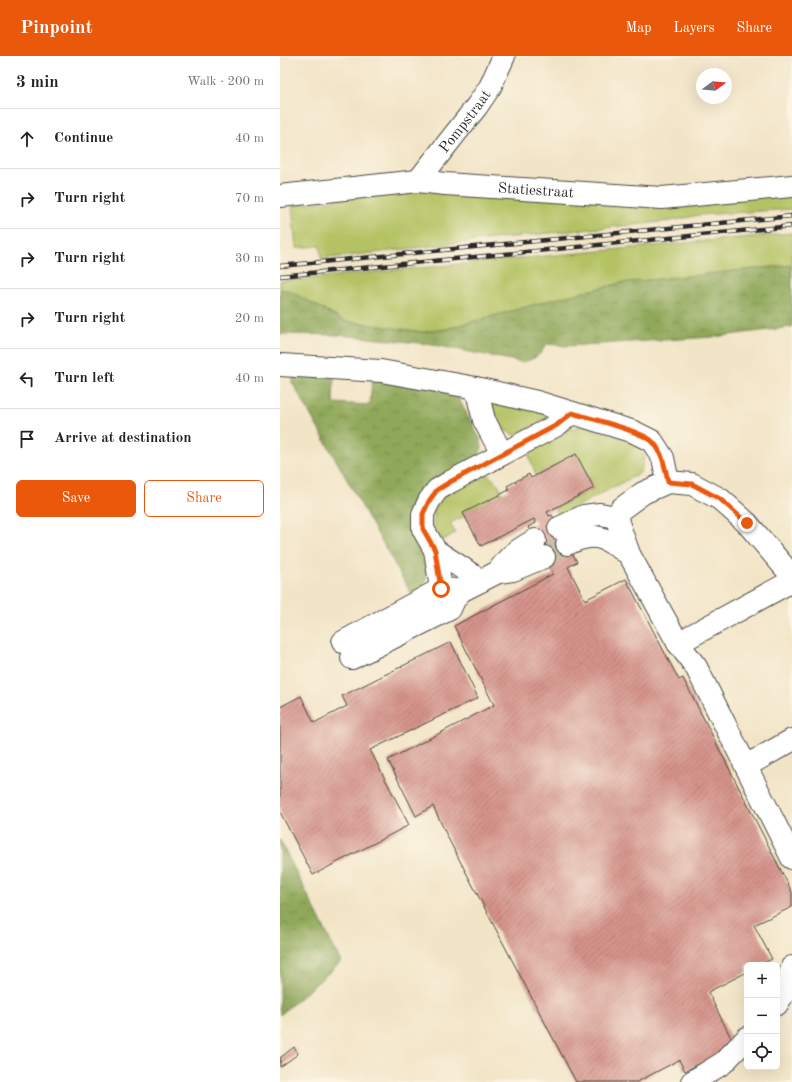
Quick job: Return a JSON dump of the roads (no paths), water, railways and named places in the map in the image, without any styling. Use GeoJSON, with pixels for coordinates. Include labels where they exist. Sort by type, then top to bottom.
{"type":"FeatureCollection","features":[{"type":"Feature","properties":{"kind":"street","name":"Pompstraat"},"geometry":{"type":"LineString","coordinates":[[418,181],[477,106],[490,87],[504,56]]}},
{"type":"Feature","properties":{"kind":"street","name":"Statiestraat"},"geometry":{"type":"LineString","coordinates":[[280,196],[418,181],[662,198],[792,186]]}},
{"type":"Feature","properties":{"kind":"street"},"geometry":{"type":"LineString","coordinates":[[287,366],[381,371],[476,388],[537,402],[634,432],[652,441],[663,458],[668,482]]}},
{"type":"Feature","properties":{"kind":"street"},"geometry":{"type":"LineString","coordinates":[[476,388],[484,420],[502,454]]}},
{"type":"Feature","properties":{"kind":"street"},"geometry":{"type":"LineString","coordinates":[[347,650],[450,609],[454,600],[451,590],[435,550],[423,529],[423,514],[429,501],[437,490],[450,482],[557,425],[572,413]]}},
{"type":"Feature","properties":{"kind":"street"},"geometry":{"type":"LineString","coordinates":[[616,517],[621,509],[643,494],[668,482],[692,484],[720,499],[747,523],[792,576]]}},
{"type":"Feature","properties":{"kind":"street"},"geometry":{"type":"LineString","coordinates":[[616,517],[600,514],[584,516],[563,536],[591,536],[606,539],[629,554]]}},
{"type":"Feature","properties":{"kind":"street"},"geometry":{"type":"LineString","coordinates":[[616,517],[629,554],[678,643],[696,667],[792,858]]}},
{"type":"Feature","properties":{"kind":"street"},"geometry":{"type":"LineString","coordinates":[[451,590],[489,576],[513,570],[539,549]]}},
{"type":"Feature","properties":{"kind":"street"},"geometry":{"type":"LineString","coordinates":[[435,550],[468,571],[489,576]]}},
{"type":"Feature","properties":{"kind":"street"},"geometry":{"type":"LineString","coordinates":[[678,643],[792,581]]}},
{"type":"Feature","properties":{"kind":"street"},"geometry":{"type":"LineString","coordinates":[[746,766],[792,740]]}},
{"type":"Feature","properties":{"kind":"street"},"geometry":{"type":"LineString","coordinates":[[780,999],[786,989],[792,967]]}},
{"type":"Feature","properties":{"kind":"street"},"geometry":{"type":"LineString","coordinates":[[692,1082],[723,1063],[744,1041]]}},
{"type":"Feature","properties":{"kind":"tunnel"},"geometry":{"type":"LineString","coordinates":[[544,557],[567,544]]}},
{"type":"Feature","properties":{"kind":"railway"},"geometry":{"type":"LineString","coordinates":[[280,266],[792,216]]}},
{"type":"Feature","properties":{"kind":"railway"},"geometry":{"type":"LineString","coordinates":[[280,276],[792,226]]}}]}
